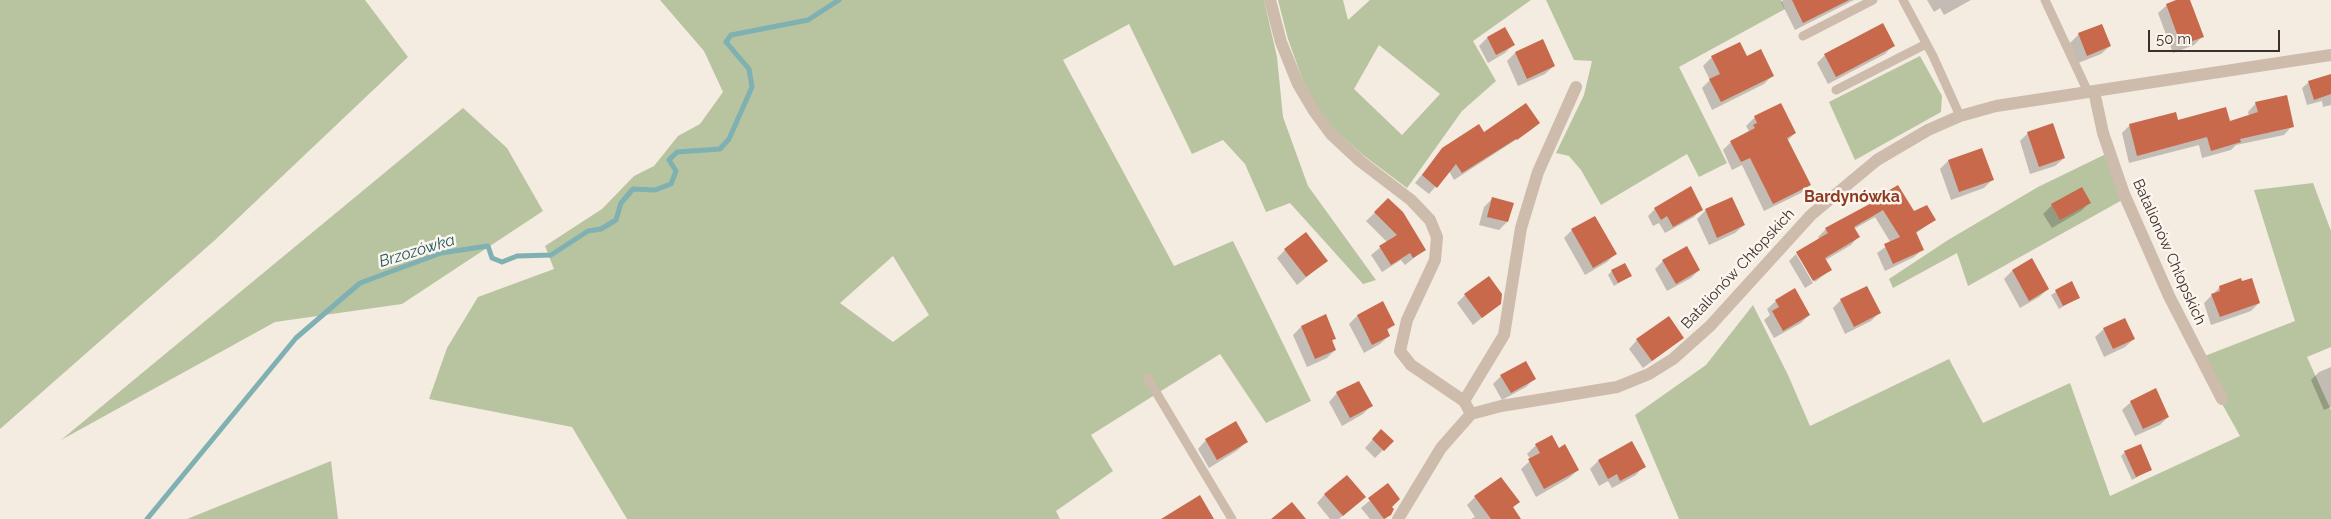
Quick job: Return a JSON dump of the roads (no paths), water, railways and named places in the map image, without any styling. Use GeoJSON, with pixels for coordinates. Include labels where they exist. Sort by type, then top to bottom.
{"type":"FeatureCollection","features":[{"type":"Feature","properties":{"kind":"street"},"geometry":{"type":"LineString","coordinates":[[1270,0],[1281,42],[1298,84],[1314,111],[1331,134],[1360,161],[1411,200],[1430,220],[1437,237],[1435,260],[1407,320],[1400,351],[1411,365],[1464,400],[1471,414],[1441,448],[1398,519]]}},
{"type":"Feature","properties":{"kind":"street"},"geometry":{"type":"LineString","coordinates":[[2091,91],[2331,55]]}},
{"type":"Feature","properties":{"kind":"street"},"geometry":{"type":"LineString","coordinates":[[1464,400],[1504,336],[1521,228],[1538,172],[1576,87]]}},
{"type":"Feature","properties":{"kind":"street","name":"Batalionów Chłopskich"},"geometry":{"type":"LineString","coordinates":[[1471,414],[1501,406],[1617,387],[1649,374],[1673,359],[1710,326],[1811,215],[1877,160],[1928,130],[1960,116],[1996,106],[2091,91],[2124,194],[2169,296],[2222,399]]}},
{"type":"Feature","properties":{"kind":"lane"},"geometry":{"type":"LineString","coordinates":[[1803,36],[1873,0]]}},
{"type":"Feature","properties":{"kind":"lane"},"geometry":{"type":"LineString","coordinates":[[1903,0],[1960,116]]}},
{"type":"Feature","properties":{"kind":"lane","name":"Batalionów Chłopskich"},"geometry":{"type":"LineString","coordinates":[[2046,0],[2091,91]]}},
{"type":"Feature","properties":{"kind":"lane"},"geometry":{"type":"LineString","coordinates":[[1836,90],[1926,44]]}},
{"type":"Feature","properties":{"kind":"lane"},"geometry":{"type":"LineString","coordinates":[[1147,377],[1232,519]]}},
{"type":"Feature","properties":{"kind":"waterway","name":"Brzozówka"},"geometry":{"type":"LineString","coordinates":[[147,519],[296,338],[360,283],[441,253],[488,246],[492,258],[502,262],[517,256],[551,255],[588,231],[601,229],[616,220],[621,203],[633,189],[655,190],[671,184],[676,171],[669,160],[677,152],[720,149],[729,139],[752,87],[749,69],[726,42],[731,35],[808,20],[839,0]]}},
{"type":"Feature","properties":{"kind":"district","name":"Bardynówka"},"geometry":{"type":"Point","coordinates":[1852,197]}}]}
